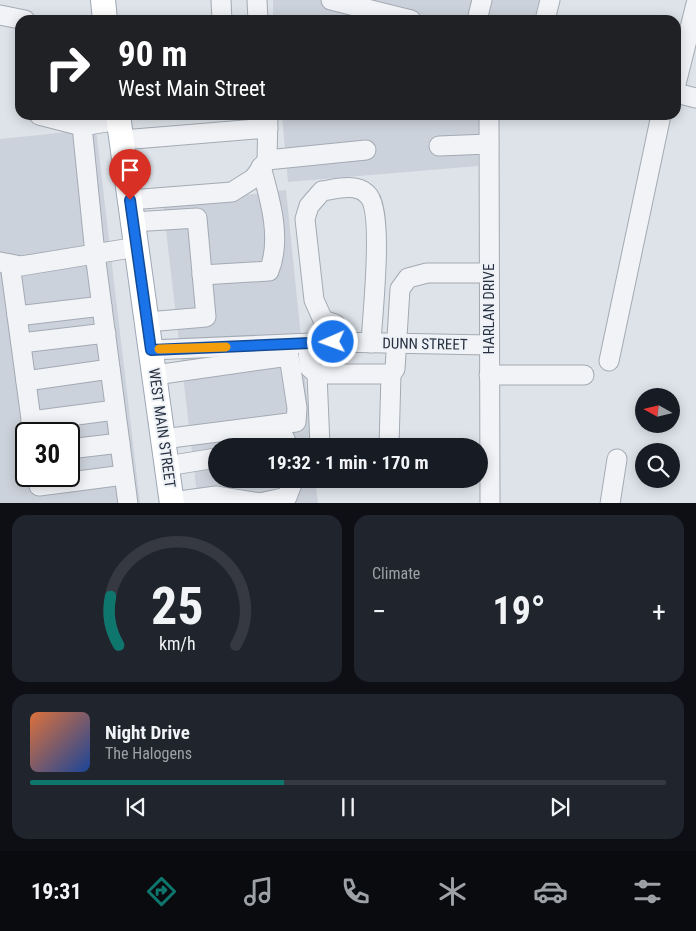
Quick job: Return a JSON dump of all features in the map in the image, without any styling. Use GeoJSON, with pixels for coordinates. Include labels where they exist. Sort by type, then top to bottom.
{"type":"FeatureCollection","features":[{"type":"Feature","properties":{"kind":"main road"},"geometry":{"type":"LineString","coordinates":[[103,0],[105,15]]}},
{"type":"Feature","properties":{"kind":"main road","name":"WEST MAIN STREET"},"geometry":{"type":"LineString","coordinates":[[120,125],[172,503]]}},
{"type":"Feature","properties":{"kind":"street"},"geometry":{"type":"LineString","coordinates":[[221,0],[222,15]]}},
{"type":"Feature","properties":{"kind":"street"},"geometry":{"type":"LineString","coordinates":[[257,0],[258,15]]}},
{"type":"Feature","properties":{"kind":"street"},"geometry":{"type":"LineString","coordinates":[[331,0],[400,14]]}},
{"type":"Feature","properties":{"kind":"street"},"geometry":{"type":"LineString","coordinates":[[478,15],[482,0]]}},
{"type":"Feature","properties":{"kind":"street"},"geometry":{"type":"LineString","coordinates":[[546,15],[550,0]]}},
{"type":"Feature","properties":{"kind":"street"},"geometry":{"type":"LineString","coordinates":[[681,64],[696,4]]}},
{"type":"Feature","properties":{"kind":"street"},"geometry":{"type":"LineString","coordinates":[[0,15],[15,18]]}},
{"type":"Feature","properties":{"kind":"street"},"geometry":{"type":"LineString","coordinates":[[681,94],[696,98]]}},
{"type":"Feature","properties":{"kind":"street"},"geometry":{"type":"LineString","coordinates":[[58,120],[82,126],[268,121],[264,163],[274,238],[274,260],[269,271],[202,275]]}},
{"type":"Feature","properties":{"kind":"street","name":"HARLAN DRIVE"},"geometry":{"type":"LineString","coordinates":[[488,120],[490,503]]}},
{"type":"Feature","properties":{"kind":"street"},"geometry":{"type":"LineString","coordinates":[[609,361],[660,120]]}},
{"type":"Feature","properties":{"kind":"street"},"geometry":{"type":"LineString","coordinates":[[82,126],[95,254],[128,503]]}},
{"type":"Feature","properties":{"kind":"street"},"geometry":{"type":"LineString","coordinates":[[438,146],[488,144]]}},
{"type":"Feature","properties":{"kind":"street"},"geometry":{"type":"LineString","coordinates":[[132,211],[232,192],[254,178],[264,163],[366,150]]}},
{"type":"Feature","properties":{"kind":"street"},"geometry":{"type":"LineString","coordinates":[[333,342],[335,324],[324,320],[314,300],[305,219],[309,206],[322,191],[352,187],[367,193],[373,202],[377,233],[371,343]]}},
{"type":"Feature","properties":{"kind":"street"},"geometry":{"type":"LineString","coordinates":[[132,211],[197,218],[206,317],[147,322]]}},
{"type":"Feature","properties":{"kind":"street"},"geometry":{"type":"LineString","coordinates":[[31,422],[17,316],[5,263],[21,266],[137,247]]}},
{"type":"Feature","properties":{"kind":"street"},"geometry":{"type":"LineString","coordinates":[[389,438],[391,374],[395,369],[400,289],[408,278],[427,273],[489,273]]}},
{"type":"Feature","properties":{"kind":"street"},"geometry":{"type":"LineString","coordinates":[[17,316],[102,306]]}},
{"type":"Feature","properties":{"kind":"street"},"geometry":{"type":"LineString","coordinates":[[21,344],[106,333]]}},
{"type":"Feature","properties":{"kind":"street","name":"DUNN STREET"},"geometry":{"type":"LineString","coordinates":[[151,350],[333,342],[489,345]]}},
{"type":"Feature","properties":{"kind":"street"},"geometry":{"type":"LineString","coordinates":[[308,343],[309,367],[317,374],[391,374]]}},
{"type":"Feature","properties":{"kind":"street"},"geometry":{"type":"LineString","coordinates":[[155,375],[289,356],[298,408],[296,422],[163,439]]}},
{"type":"Feature","properties":{"kind":"street"},"geometry":{"type":"LineString","coordinates":[[26,381],[110,369]]}},
{"type":"Feature","properties":{"kind":"street"},"geometry":{"type":"LineString","coordinates":[[317,374],[320,438]]}},
{"type":"Feature","properties":{"kind":"street"},"geometry":{"type":"LineString","coordinates":[[489,375],[584,375]]}},
{"type":"Feature","properties":{"kind":"street"},"geometry":{"type":"LineString","coordinates":[[60,422],[116,410]]}},
{"type":"Feature","properties":{"kind":"street"},"geometry":{"type":"LineString","coordinates":[[252,438],[284,438]]}},
{"type":"Feature","properties":{"kind":"street"},"geometry":{"type":"LineString","coordinates":[[80,448],[120,443]]}},
{"type":"Feature","properties":{"kind":"street"},"geometry":{"type":"LineString","coordinates":[[167,466],[208,459]]}},
{"type":"Feature","properties":{"kind":"street"},"geometry":{"type":"LineString","coordinates":[[610,503],[618,459]]}},
{"type":"Feature","properties":{"kind":"street"},"geometry":{"type":"LineString","coordinates":[[40,489],[124,475]]}},
{"type":"Feature","properties":{"kind":"street"},"geometry":{"type":"LineString","coordinates":[[172,503],[216,496],[260,503],[287,496],[290,488]]}},
{"type":"Feature","properties":{"kind":"shaded area"},"geometry":{"type":"Polygon","coordinates":[[[273,0],[539,0],[535,15],[273,15],[273,0]]]}},
{"type":"Feature","properties":{"kind":"shaded area"},"geometry":{"type":"Polygon","coordinates":[[[282,120],[479,120],[478,166],[288,182],[282,120]]]}},
{"type":"Feature","properties":{"kind":"shaded area"},"geometry":{"type":"Polygon","coordinates":[[[96,129],[140,503],[0,503],[0,139],[96,129]]]}},
{"type":"Feature","properties":{"kind":"shaded area"},"geometry":{"type":"Polygon","coordinates":[[[286,190],[311,438],[208,438],[208,488],[316,488],[318,503],[198,503],[163,205],[286,190]]]}},
{"type":"Feature","properties":{"kind":"slow traffic"},"geometry":{"type":"LineString","coordinates":[[159,349],[226,347]]}},
{"type":"Feature","properties":{"kind":"route"},"geometry":{"type":"LineString","coordinates":[[130,200],[151,350],[333,342]]}}]}
